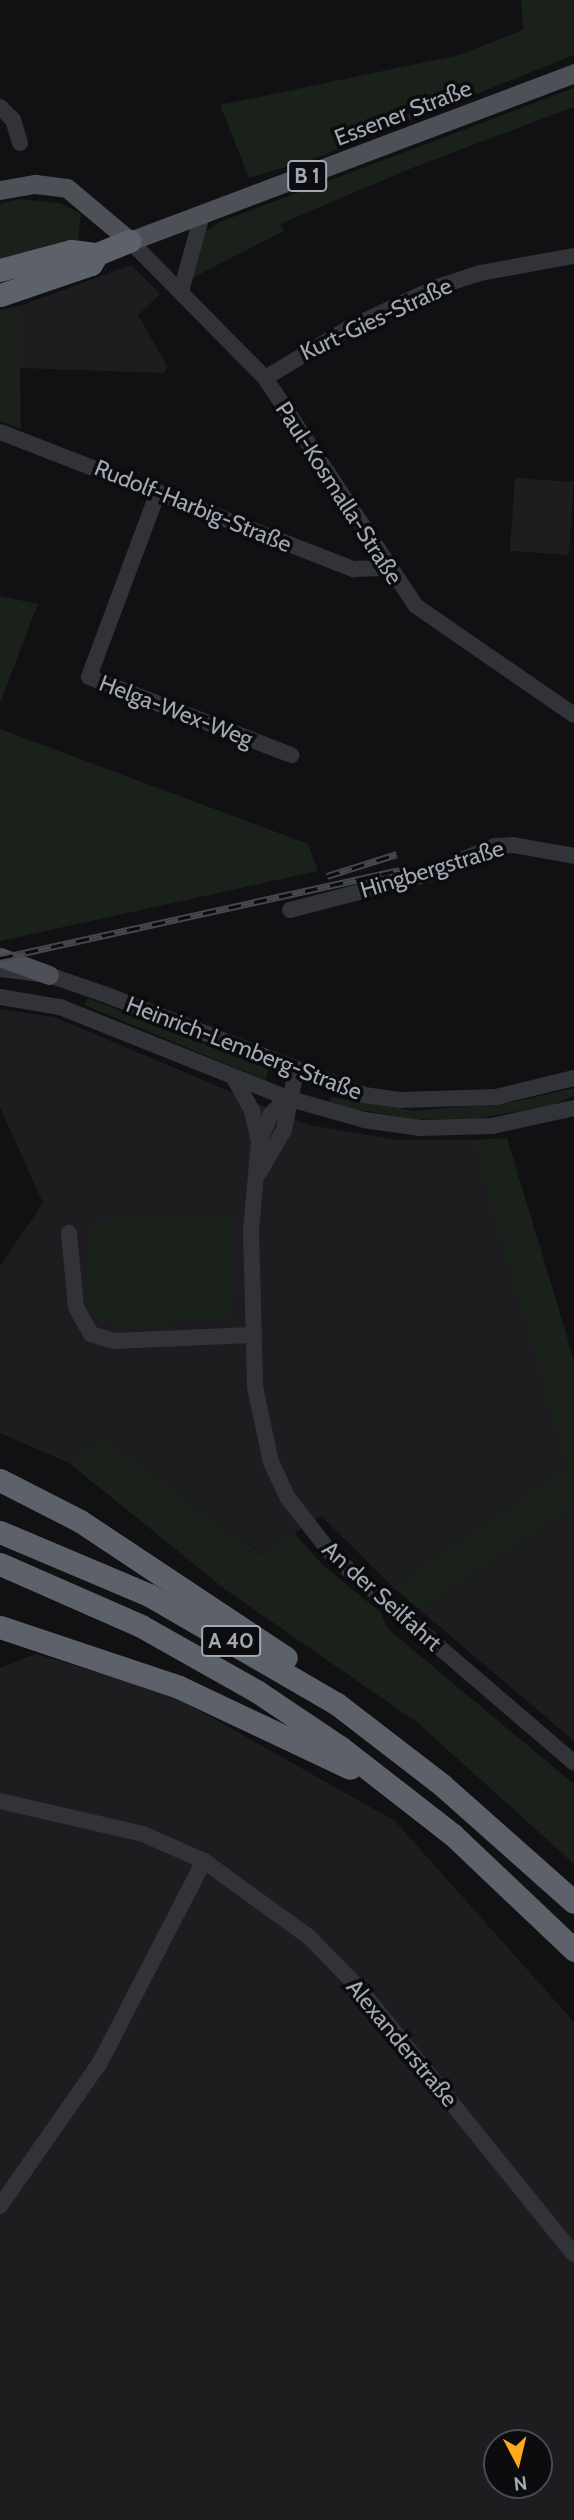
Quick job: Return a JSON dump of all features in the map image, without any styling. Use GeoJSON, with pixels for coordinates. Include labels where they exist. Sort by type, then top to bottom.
{"type":"FeatureCollection","features":[{"type":"Feature","properties":{"kind":"highway","name":"B 1"},"geometry":{"type":"LineString","coordinates":[[0,296],[91,264],[97,254],[130,241]]}},
{"type":"Feature","properties":{"kind":"highway"},"geometry":{"type":"LineString","coordinates":[[0,271],[71,251],[97,254]]}},
{"type":"Feature","properties":{"kind":"highway"},"geometry":{"type":"LineString","coordinates":[[0,1480],[80,1521],[184,1587],[402,1739],[442,1785]]}},
{"type":"Feature","properties":{"kind":"highway","name":"A 40"},"geometry":{"type":"LineString","coordinates":[[0,1532],[149,1595],[337,1704],[442,1785],[574,1902]]}},
{"type":"Feature","properties":{"kind":"highway","name":"A 40"},"geometry":{"type":"LineString","coordinates":[[0,1564],[141,1626],[258,1692],[400,1793],[502,1880],[574,1950]]}},
{"type":"Feature","properties":{"kind":"highway"},"geometry":{"type":"LineString","coordinates":[[0,1627],[179,1686],[400,1793]]}},
{"type":"Feature","properties":{"kind":"main road","name":"Essener Straße"},"geometry":{"type":"LineString","coordinates":[[130,241],[574,73]]}},
{"type":"Feature","properties":{"kind":"main road"},"geometry":{"type":"LineString","coordinates":[[0,190],[35,184],[67,188],[130,241]]}},
{"type":"Feature","properties":{"kind":"main road"},"geometry":{"type":"LineString","coordinates":[[2,967],[49,975]]}},
{"type":"Feature","properties":{"kind":"street"},"geometry":{"type":"LineString","coordinates":[[0,107],[13,120],[20,143]]}},
{"type":"Feature","properties":{"kind":"street"},"geometry":{"type":"LineString","coordinates":[[181,291],[202,215]]}},
{"type":"Feature","properties":{"kind":"street","name":"Paul-Kosmalla-Straße"},"geometry":{"type":"LineString","coordinates":[[130,241],[265,378],[416,606],[574,715]]}},
{"type":"Feature","properties":{"kind":"street","name":"Kurt-Gies-Straße"},"geometry":{"type":"LineString","coordinates":[[265,378],[349,328],[437,287],[480,273],[574,256]]}},
{"type":"Feature","properties":{"kind":"street","name":"Rudolf-Harbig-Straße"},"geometry":{"type":"LineString","coordinates":[[0,432],[354,569],[389,568]]}},
{"type":"Feature","properties":{"kind":"street","name":"Helga-Wex-Weg"},"geometry":{"type":"LineString","coordinates":[[158,492],[89,677],[291,755]]}},
{"type":"Feature","properties":{"kind":"street","name":"Hingbergstraße"},"geometry":{"type":"LineString","coordinates":[[290,910],[428,874],[495,846],[513,845],[574,856]]}},
{"type":"Feature","properties":{"kind":"street","name":"Heinrich-Lemberg-Straße"},"geometry":{"type":"LineString","coordinates":[[49,975],[296,1072],[364,1095],[400,1100],[496,1097],[574,1078]]}},
{"type":"Feature","properties":{"kind":"street","name":"Heinrich-Lemberg-Straße"},"geometry":{"type":"LineString","coordinates":[[0,997],[60,1007],[97,1019],[287,1098],[364,1120],[420,1128],[492,1126],[574,1108]]}},
{"type":"Feature","properties":{"kind":"street","name":"An der Seilfahrt"},"geometry":{"type":"LineString","coordinates":[[257,1177],[284,1130],[287,1098],[296,1072]]}},
{"type":"Feature","properties":{"kind":"street","name":"Heinrich-Lemberg-Straße"},"geometry":{"type":"LineString","coordinates":[[234,1077],[252,1111],[259,1142]]}},
{"type":"Feature","properties":{"kind":"street","name":"An der Seilfahrt"},"geometry":{"type":"LineString","coordinates":[[287,1098],[271,1114],[259,1142],[251,1230],[252,1335],[261,1429],[271,1462],[288,1498],[313,1533],[374,1595],[574,1763]]}},
{"type":"Feature","properties":{"kind":"street"},"geometry":{"type":"LineString","coordinates":[[69,1233],[76,1307],[91,1334],[114,1340],[252,1335]]}},
{"type":"Feature","properties":{"kind":"street","name":"Alexanderstraße"},"geometry":{"type":"LineString","coordinates":[[0,1801],[143,1834],[204,1861],[309,1937],[359,1988],[574,2254]]}},
{"type":"Feature","properties":{"kind":"street"},"geometry":{"type":"LineString","coordinates":[[0,2206],[99,2064],[204,1861]]}},
{"type":"Feature","properties":{"kind":"shaded area"},"geometry":{"type":"Polygon","coordinates":[[[521,0],[574,0],[574,55],[319,157],[249,178],[220,105],[459,55],[523,30],[521,0]]]}},
{"type":"Feature","properties":{"kind":"shaded area"},"geometry":{"type":"Polygon","coordinates":[[[574,88],[574,107],[412,168],[280,224],[284,231],[192,278],[197,247],[206,231],[220,222],[574,88]]]}},
{"type":"Feature","properties":{"kind":"shaded area"},"geometry":{"type":"Polygon","coordinates":[[[20,199],[60,203],[81,214],[78,242],[0,259],[0,204],[20,199]]]}},
{"type":"Feature","properties":{"kind":"shaded area"},"geometry":{"type":"Polygon","coordinates":[[[131,265],[160,294],[138,315],[167,366],[164,373],[20,368],[20,306],[131,265]]]}},
{"type":"Feature","properties":{"kind":"shaded area"},"geometry":{"type":"Polygon","coordinates":[[[20,306],[21,429],[0,421],[0,310],[20,306]]]}},
{"type":"Feature","properties":{"kind":"shaded area"},"geometry":{"type":"Polygon","coordinates":[[[515,478],[574,482],[569,555],[510,551],[515,478]]]}},
{"type":"Feature","properties":{"kind":"shaded area"},"geometry":{"type":"Polygon","coordinates":[[[0,596],[38,604],[0,703],[0,596]]]}},
{"type":"Feature","properties":{"kind":"shaded area"},"geometry":{"type":"Polygon","coordinates":[[[0,729],[308,844],[318,871],[0,941],[0,729]]]}},
{"type":"Feature","properties":{"kind":"shaded area"},"geometry":{"type":"Polygon","coordinates":[[[88,998],[269,1069],[265,1080],[84,1005],[88,998]]]}},
{"type":"Feature","properties":{"kind":"shaded area"},"geometry":{"type":"Polygon","coordinates":[[[0,1009],[54,1017],[309,1125],[397,1140],[471,1140],[569,1468],[393,1587],[321,1516],[262,1554],[102,1439],[69,1463],[0,1433],[0,1266],[43,1203],[0,1107],[0,1009]]]}},
{"type":"Feature","properties":{"kind":"shaded area"},"geometry":{"type":"Polygon","coordinates":[[[574,1088],[574,1096],[549,1106],[474,1119],[414,1119],[329,1105],[331,1097],[415,1111],[514,1102],[574,1088]]]}},
{"type":"Feature","properties":{"kind":"shaded area"},"geometry":{"type":"Polygon","coordinates":[[[507,1138],[574,1360],[574,1506],[420,1610],[393,1587],[568,1468],[471,1140],[507,1138]]]}},
{"type":"Feature","properties":{"kind":"shaded area"},"geometry":{"type":"Polygon","coordinates":[[[234,1216],[233,1313],[224,1320],[121,1325],[98,1319],[89,1299],[87,1255],[93,1221],[234,1216]]]}},
{"type":"Feature","properties":{"kind":"shaded area"},"geometry":{"type":"Polygon","coordinates":[[[102,1438],[261,1554],[294,1533],[323,1565],[381,1613],[388,1629],[574,1784],[574,1864],[418,1723],[226,1590],[69,1463],[102,1438]]]}},
{"type":"Feature","properties":{"kind":"shaded area"},"geometry":{"type":"Polygon","coordinates":[[[574,1506],[574,1741],[420,1610],[574,1506]]]}},
{"type":"Feature","properties":{"kind":"shaded area"},"geometry":{"type":"Polygon","coordinates":[[[36,1654],[170,1694],[395,1821],[574,2022],[574,2520],[0,2520],[0,1668],[36,1654]]]}},
{"type":"Feature","properties":{"kind":"railway"},"geometry":{"type":"LineString","coordinates":[[327,876],[397,854]]}},
{"type":"Feature","properties":{"kind":"railway"},"geometry":{"type":"LineString","coordinates":[[0,958],[401,870]]}}]}
